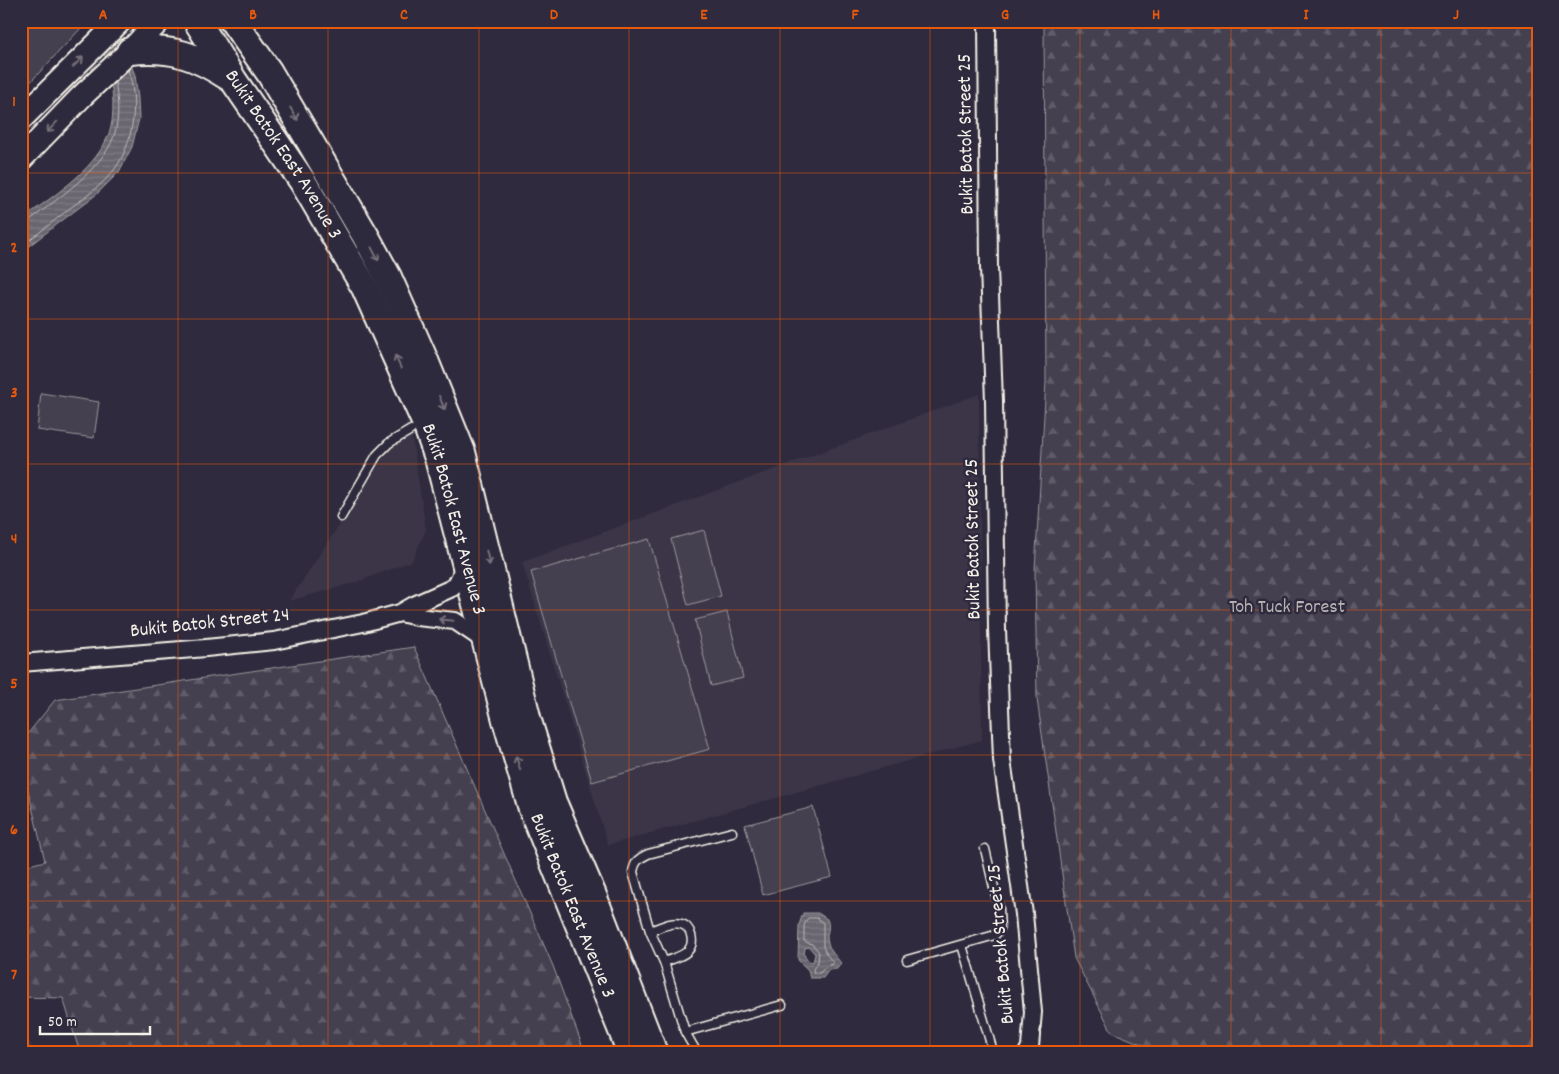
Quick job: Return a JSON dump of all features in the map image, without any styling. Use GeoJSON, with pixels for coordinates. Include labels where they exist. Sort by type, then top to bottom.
{"type":"FeatureCollection","features":[{"type":"Feature","properties":{"kind":"main road"},"geometry":{"type":"LineString","coordinates":[[21,159],[159,21]]}},
{"type":"Feature","properties":{"kind":"main road","name":"Bukit Batok East Avenue 3"},"geometry":{"type":"LineString","coordinates":[[197,21],[234,81],[303,182],[365,288],[426,424],[438,458],[506,720],[532,809],[631,1053]]}},
{"type":"Feature","properties":{"kind":"main road","name":"Bukit Batok East Avenue 3"},"geometry":{"type":"LineString","coordinates":[[233,21],[248,33],[388,277],[449,419],[462,452],[528,721],[553,802],[592,893],[654,1053]]}},
{"type":"Feature","properties":{"kind":"main road"},"geometry":{"type":"LineString","coordinates":[[21,119],[118,23]]}},
{"type":"Feature","properties":{"kind":"main road"},"geometry":{"type":"LineString","coordinates":[[129,52],[162,50],[192,56],[217,69],[234,81]]}},
{"type":"Feature","properties":{"kind":"street","name":"Bukit Batok Street 25"},"geometry":{"type":"LineString","coordinates":[[987,21],[989,268],[994,401],[1000,723],[1002,760],[1024,914],[1033,1012],[1030,1047],[1027,1053]]}},
{"type":"Feature","properties":{"kind":"street","name":"Bukit Batok Street 24"},"geometry":{"type":"LineString","coordinates":[[21,663],[274,641],[363,623],[400,613],[456,585],[462,572],[464,558]]}},
{"type":"Feature","properties":{"kind":"street","name":"Bukit Batok Street 24"},"geometry":{"type":"LineString","coordinates":[[400,613],[417,617],[455,621],[486,642]]}},
{"type":"Feature","properties":{"kind":"lane"},"geometry":{"type":"LineString","coordinates":[[341,517],[377,455],[388,444],[410,430]]}},
{"type":"Feature","properties":{"kind":"lane"},"geometry":{"type":"LineString","coordinates":[[698,1053],[685,1032],[664,962],[650,931],[633,872],[634,864],[648,854],[732,832]]}},
{"type":"Feature","properties":{"kind":"lane"},"geometry":{"type":"LineString","coordinates":[[908,960],[995,935],[1000,929],[999,910],[985,849]]}},
{"type":"Feature","properties":{"kind":"lane"},"geometry":{"type":"LineString","coordinates":[[650,931],[670,924],[686,926],[690,931],[693,941],[687,952],[664,962]]}},
{"type":"Feature","properties":{"kind":"lane"},"geometry":{"type":"LineString","coordinates":[[962,945],[992,1053]]}},
{"type":"Feature","properties":{"kind":"lane"},"geometry":{"type":"LineString","coordinates":[[685,1032],[782,1005]]}},
{"type":"Feature","properties":{"kind":"shaded area"},"geometry":{"type":"Polygon","coordinates":[[[979,394],[982,740],[608,845],[522,562],[979,394]]]}},
{"type":"Feature","properties":{"kind":"shaded area"},"geometry":{"type":"Polygon","coordinates":[[[409,419],[426,530],[412,561],[357,582],[289,601],[409,419]]]}},
{"type":"Feature","properties":{"kind":"shaded area"},"geometry":{"type":"Polygon","coordinates":[[[21,1024],[35,1053],[21,1053],[21,1024]]]}},
{"type":"Feature","properties":{"kind":"green space"},"geometry":{"type":"Polygon","coordinates":[[[21,21],[77,21],[83,26],[21,92],[21,21]]]}},
{"type":"Feature","properties":{"kind":"green space","name":"Toh Tuck Forest"},"geometry":{"type":"Polygon","coordinates":[[[1044,21],[1538,21],[1538,1053],[1157,1053],[1156,1050],[1112,1032],[1074,958],[1037,699],[1035,570],[1046,381],[1044,21]]]}},
{"type":"Feature","properties":{"kind":"green space"},"geometry":{"type":"Polygon","coordinates":[[[41,393],[99,402],[94,438],[37,430],[41,393]]]}},
{"type":"Feature","properties":{"kind":"green space"},"geometry":{"type":"Polygon","coordinates":[[[704,530],[721,596],[688,605],[671,539],[704,530]]]}},
{"type":"Feature","properties":{"kind":"green space"},"geometry":{"type":"Polygon","coordinates":[[[649,539],[710,749],[592,782],[531,572],[649,539]]]}},
{"type":"Feature","properties":{"kind":"green space"},"geometry":{"type":"Polygon","coordinates":[[[727,612],[743,678],[711,686],[695,620],[727,612]]]}},
{"type":"Feature","properties":{"kind":"green space"},"geometry":{"type":"Polygon","coordinates":[[[414,647],[553,966],[585,1053],[80,1053],[63,998],[21,997],[21,867],[45,861],[21,761],[21,742],[55,700],[414,647]]]}},
{"type":"Feature","properties":{"kind":"green space"},"geometry":{"type":"Polygon","coordinates":[[[813,807],[832,877],[763,895],[745,825],[813,807]]]}},
{"type":"Feature","properties":{"kind":"water"},"geometry":{"type":"Polygon","coordinates":[[[93,21],[114,21],[135,75],[139,119],[132,147],[119,172],[97,194],[21,252],[21,220],[58,193],[82,172],[101,149],[111,129],[113,102],[110,76],[93,21]]]}},
{"type":"Feature","properties":{"kind":"water"},"geometry":{"type":"Polygon","coordinates":[[[803,913],[818,913],[827,919],[829,926],[828,944],[841,963],[837,969],[829,970],[823,978],[810,978],[808,970],[798,960],[799,925],[803,913]],[[809,947],[805,948],[804,955],[809,961],[813,962],[815,954],[809,947]]]}}]}
